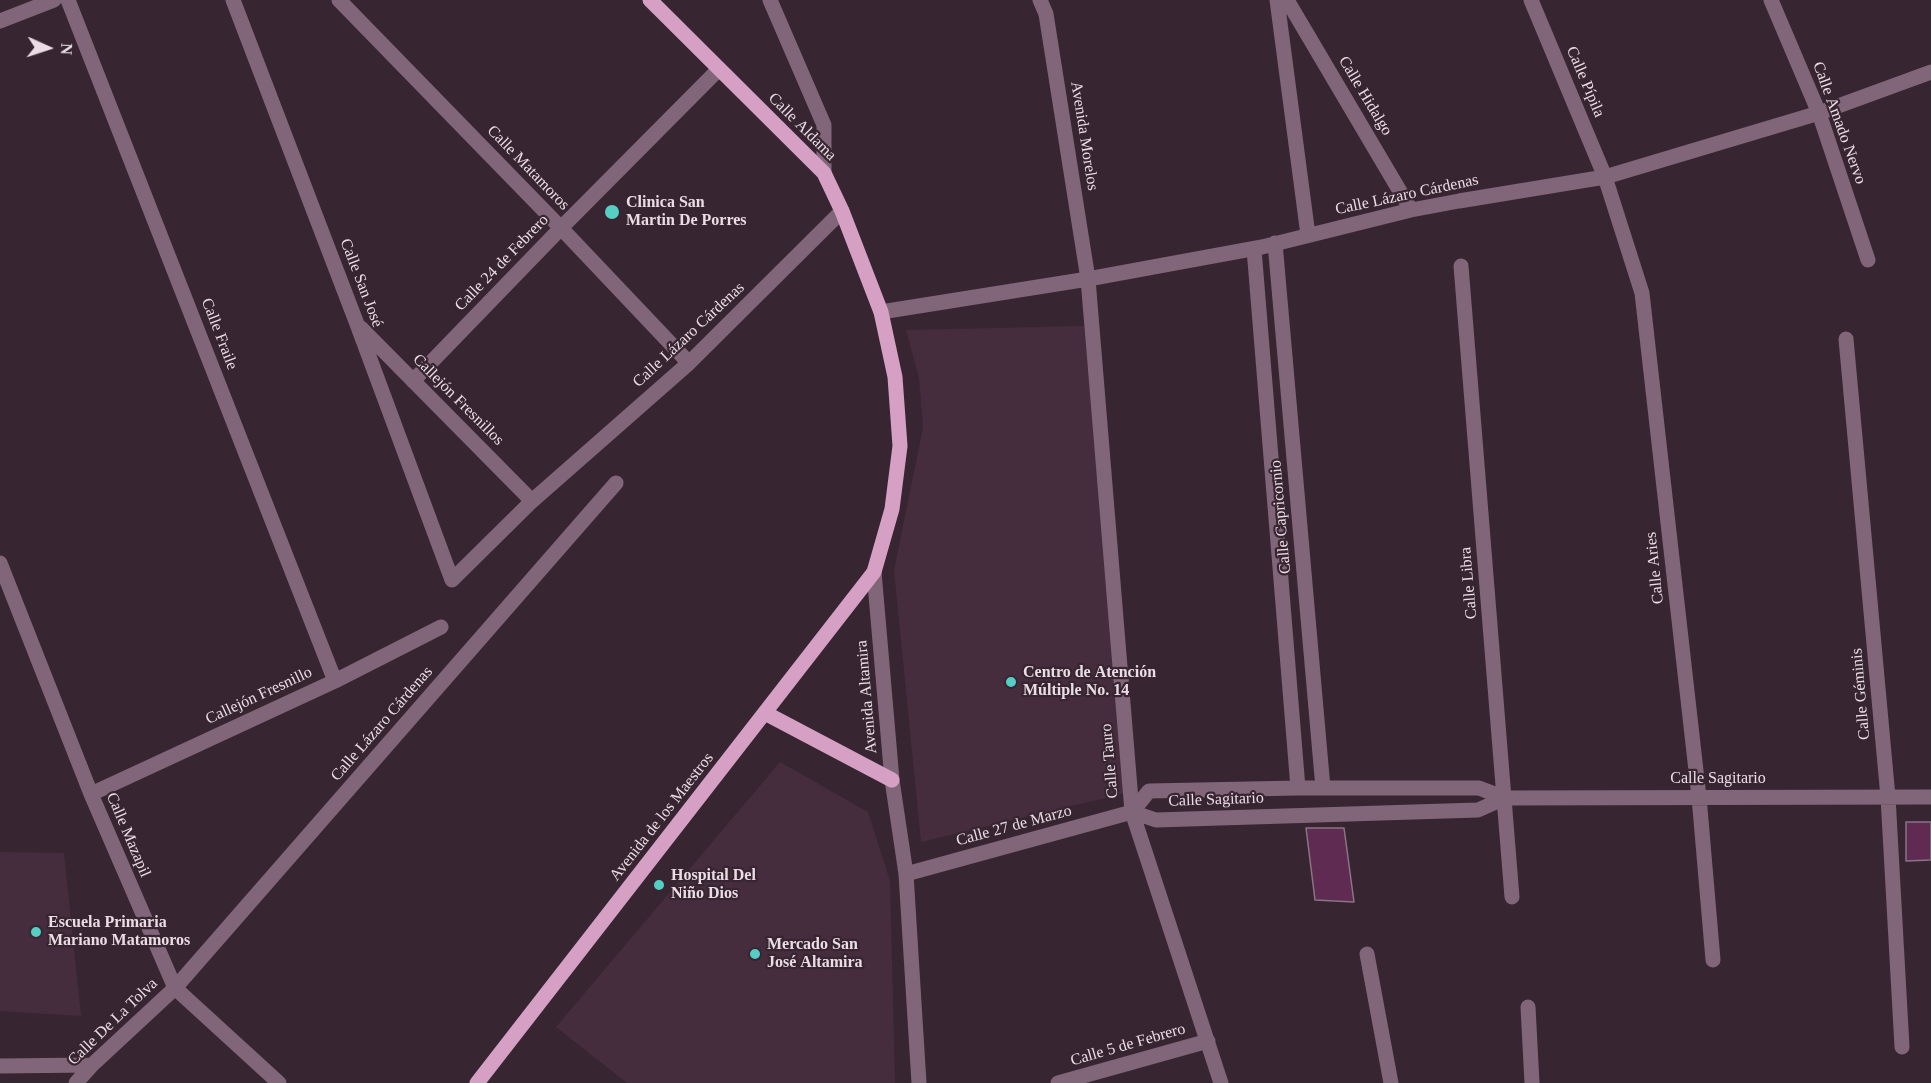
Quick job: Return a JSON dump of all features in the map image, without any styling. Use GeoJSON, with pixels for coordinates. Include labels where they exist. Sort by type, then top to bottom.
{"type":"FeatureCollection","features":[{"type":"Feature","properties":{"kind":"main road","name":"Calle Aldama"},"geometry":{"type":"LineString","coordinates":[[650,0],[824,173],[842,211],[880,312]]}},
{"type":"Feature","properties":{"kind":"main road","name":"Avenida Altamira"},"geometry":{"type":"LineString","coordinates":[[874,572],[892,509],[900,446],[896,376],[880,312]]}},
{"type":"Feature","properties":{"kind":"main road","name":"Avenida de los Maestros"},"geometry":{"type":"LineString","coordinates":[[477,1083],[874,572]]}},
{"type":"Feature","properties":{"kind":"main road"},"geometry":{"type":"LineString","coordinates":[[765,713],[892,780]]}},
{"type":"Feature","properties":{"kind":"street"},"geometry":{"type":"LineString","coordinates":[[0,21],[54,0]]}},
{"type":"Feature","properties":{"kind":"street","name":"Calle Fraile"},"geometry":{"type":"LineString","coordinates":[[68,0],[335,681]]}},
{"type":"Feature","properties":{"kind":"street","name":"Calle San José"},"geometry":{"type":"LineString","coordinates":[[233,0],[452,580]]}},
{"type":"Feature","properties":{"kind":"street","name":"Calle Matamoros"},"geometry":{"type":"LineString","coordinates":[[339,0],[689,363]]}},
{"type":"Feature","properties":{"kind":"street"},"geometry":{"type":"LineString","coordinates":[[770,0],[824,125],[824,173]]}},
{"type":"Feature","properties":{"kind":"street","name":"Avenida Morelos"},"geometry":{"type":"LineString","coordinates":[[1040,0],[1046,14],[1088,279]]}},
{"type":"Feature","properties":{"kind":"street"},"geometry":{"type":"LineString","coordinates":[[1277,0],[1308,235]]}},
{"type":"Feature","properties":{"kind":"street","name":"Calle Hidalgo"},"geometry":{"type":"LineString","coordinates":[[1287,0],[1411,210]]}},
{"type":"Feature","properties":{"kind":"street","name":"Calle Pípila"},"geometry":{"type":"LineString","coordinates":[[1531,0],[1605,177]]}},
{"type":"Feature","properties":{"kind":"street","name":"Calle Amado Nervo"},"geometry":{"type":"LineString","coordinates":[[1771,0],[1819,113],[1868,260]]}},
{"type":"Feature","properties":{"kind":"street","name":"Calle 24 de Febrero"},"geometry":{"type":"LineString","coordinates":[[413,381],[719,69]]}},
{"type":"Feature","properties":{"kind":"street","name":"Calle Lázaro Cárdenas"},"geometry":{"type":"LineString","coordinates":[[880,312],[1088,279],[1254,249],[1411,210],[1605,177],[1819,113],[1931,72]]}},
{"type":"Feature","properties":{"kind":"street","name":"Calle Aries"},"geometry":{"type":"LineString","coordinates":[[1605,177],[1642,293],[1699,797],[1713,960]]}},
{"type":"Feature","properties":{"kind":"street","name":"Calle Lázaro Cárdenas"},"geometry":{"type":"LineString","coordinates":[[452,580],[532,501],[689,363],[842,211]]}},
{"type":"Feature","properties":{"kind":"street","name":"Calle Capricornio"},"geometry":{"type":"LineString","coordinates":[[1275,243],[1323,788]]}},
{"type":"Feature","properties":{"kind":"street","name":"Calle Capricornio"},"geometry":{"type":"LineString","coordinates":[[1254,249],[1298,788]]}},
{"type":"Feature","properties":{"kind":"street","name":"Calle Libra"},"geometry":{"type":"LineString","coordinates":[[1461,266],[1512,897]]}},
{"type":"Feature","properties":{"kind":"street","name":"Calle Tauro"},"geometry":{"type":"LineString","coordinates":[[1088,279],[1132,812],[1221,1083]]}},
{"type":"Feature","properties":{"kind":"street","name":"Callejón Fresnillos"},"geometry":{"type":"LineString","coordinates":[[357,324],[532,501]]}},
{"type":"Feature","properties":{"kind":"street","name":"Calle Géminis"},"geometry":{"type":"LineString","coordinates":[[1846,339],[1888,797],[1902,1047]]}},
{"type":"Feature","properties":{"kind":"street","name":"Calle Lázaro Cárdenas"},"geometry":{"type":"LineString","coordinates":[[175,988],[616,483]]}},
{"type":"Feature","properties":{"kind":"street","name":"Calle Mazapil"},"geometry":{"type":"LineString","coordinates":[[0,563],[91,794],[175,988],[279,1083]]}},
{"type":"Feature","properties":{"kind":"street","name":"Avenida Altamira"},"geometry":{"type":"LineString","coordinates":[[874,572],[892,780],[906,874],[919,1083]]}},
{"type":"Feature","properties":{"kind":"street","name":"Callejón Fresnillo"},"geometry":{"type":"LineString","coordinates":[[91,794],[335,681],[441,627]]}},
{"type":"Feature","properties":{"kind":"street","name":"Calle Sagitario"},"geometry":{"type":"LineString","coordinates":[[1505,798],[1478,810],[1156,820],[1132,812],[1149,790],[1479,788],[1505,798],[1931,797]]}},
{"type":"Feature","properties":{"kind":"street","name":"Calle 27 de Marzo"},"geometry":{"type":"LineString","coordinates":[[906,874],[1132,812]]}},
{"type":"Feature","properties":{"kind":"street"},"geometry":{"type":"LineString","coordinates":[[1367,954],[1391,1083]]}},
{"type":"Feature","properties":{"kind":"street","name":"Calle De La Tolva"},"geometry":{"type":"LineString","coordinates":[[76,1083],[92,1065],[175,988]]}},
{"type":"Feature","properties":{"kind":"street"},"geometry":{"type":"LineString","coordinates":[[1528,1007],[1532,1083]]}},
{"type":"Feature","properties":{"kind":"street","name":"Calle 5 de Febrero"},"geometry":{"type":"LineString","coordinates":[[1058,1083],[1208,1041]]}},
{"type":"Feature","properties":{"kind":"street"},"geometry":{"type":"LineString","coordinates":[[0,1066],[92,1065]]}},
{"type":"Feature","properties":{"kind":"shaded area","name":"Centro de Atención Múltiple No. 14"},"geometry":{"type":"Polygon","coordinates":[[[1084,326],[1126,793],[921,842],[894,570],[923,428],[919,378],[906,330],[1084,326]]]}},
{"type":"Feature","properties":{"kind":"shaded area","name":"Mercado San José Altamira"},"geometry":{"type":"Polygon","coordinates":[[[780,762],[868,812],[890,881],[895,1083],[627,1083],[556,1027],[780,762]]]}},
{"type":"Feature","properties":{"kind":"shaded area","name":"Escuela Primaria Mariano Matamoros"},"geometry":{"type":"Polygon","coordinates":[[[0,852],[64,853],[81,1016],[0,1011],[0,852]]]}},
{"type":"Feature","properties":{"kind":"building"},"geometry":{"type":"Polygon","coordinates":[[[1906,822],[1931,822],[1931,860],[1906,861],[1906,822]]]}},
{"type":"Feature","properties":{"kind":"building"},"geometry":{"type":"Polygon","coordinates":[[[1306,828],[1344,828],[1354,902],[1315,900],[1306,828]]]}},
{"type":"Feature","properties":{"kind":"place","name":"Clinica San Martin De Porres"},"geometry":{"type":"Point","coordinates":[612,212]}},
{"type":"Feature","properties":{"kind":"place","name":"Centro de Atención Múltiple No. 14"},"geometry":{"type":"Point","coordinates":[1011,682]}},
{"type":"Feature","properties":{"kind":"place","name":"Hospital Del Niño Dios"},"geometry":{"type":"Point","coordinates":[659,885]}},
{"type":"Feature","properties":{"kind":"place","name":"Escuela Primaria Mariano Matamoros"},"geometry":{"type":"Point","coordinates":[36,932]}},
{"type":"Feature","properties":{"kind":"place","name":"Mercado San José Altamira"},"geometry":{"type":"Point","coordinates":[755,954]}}]}
